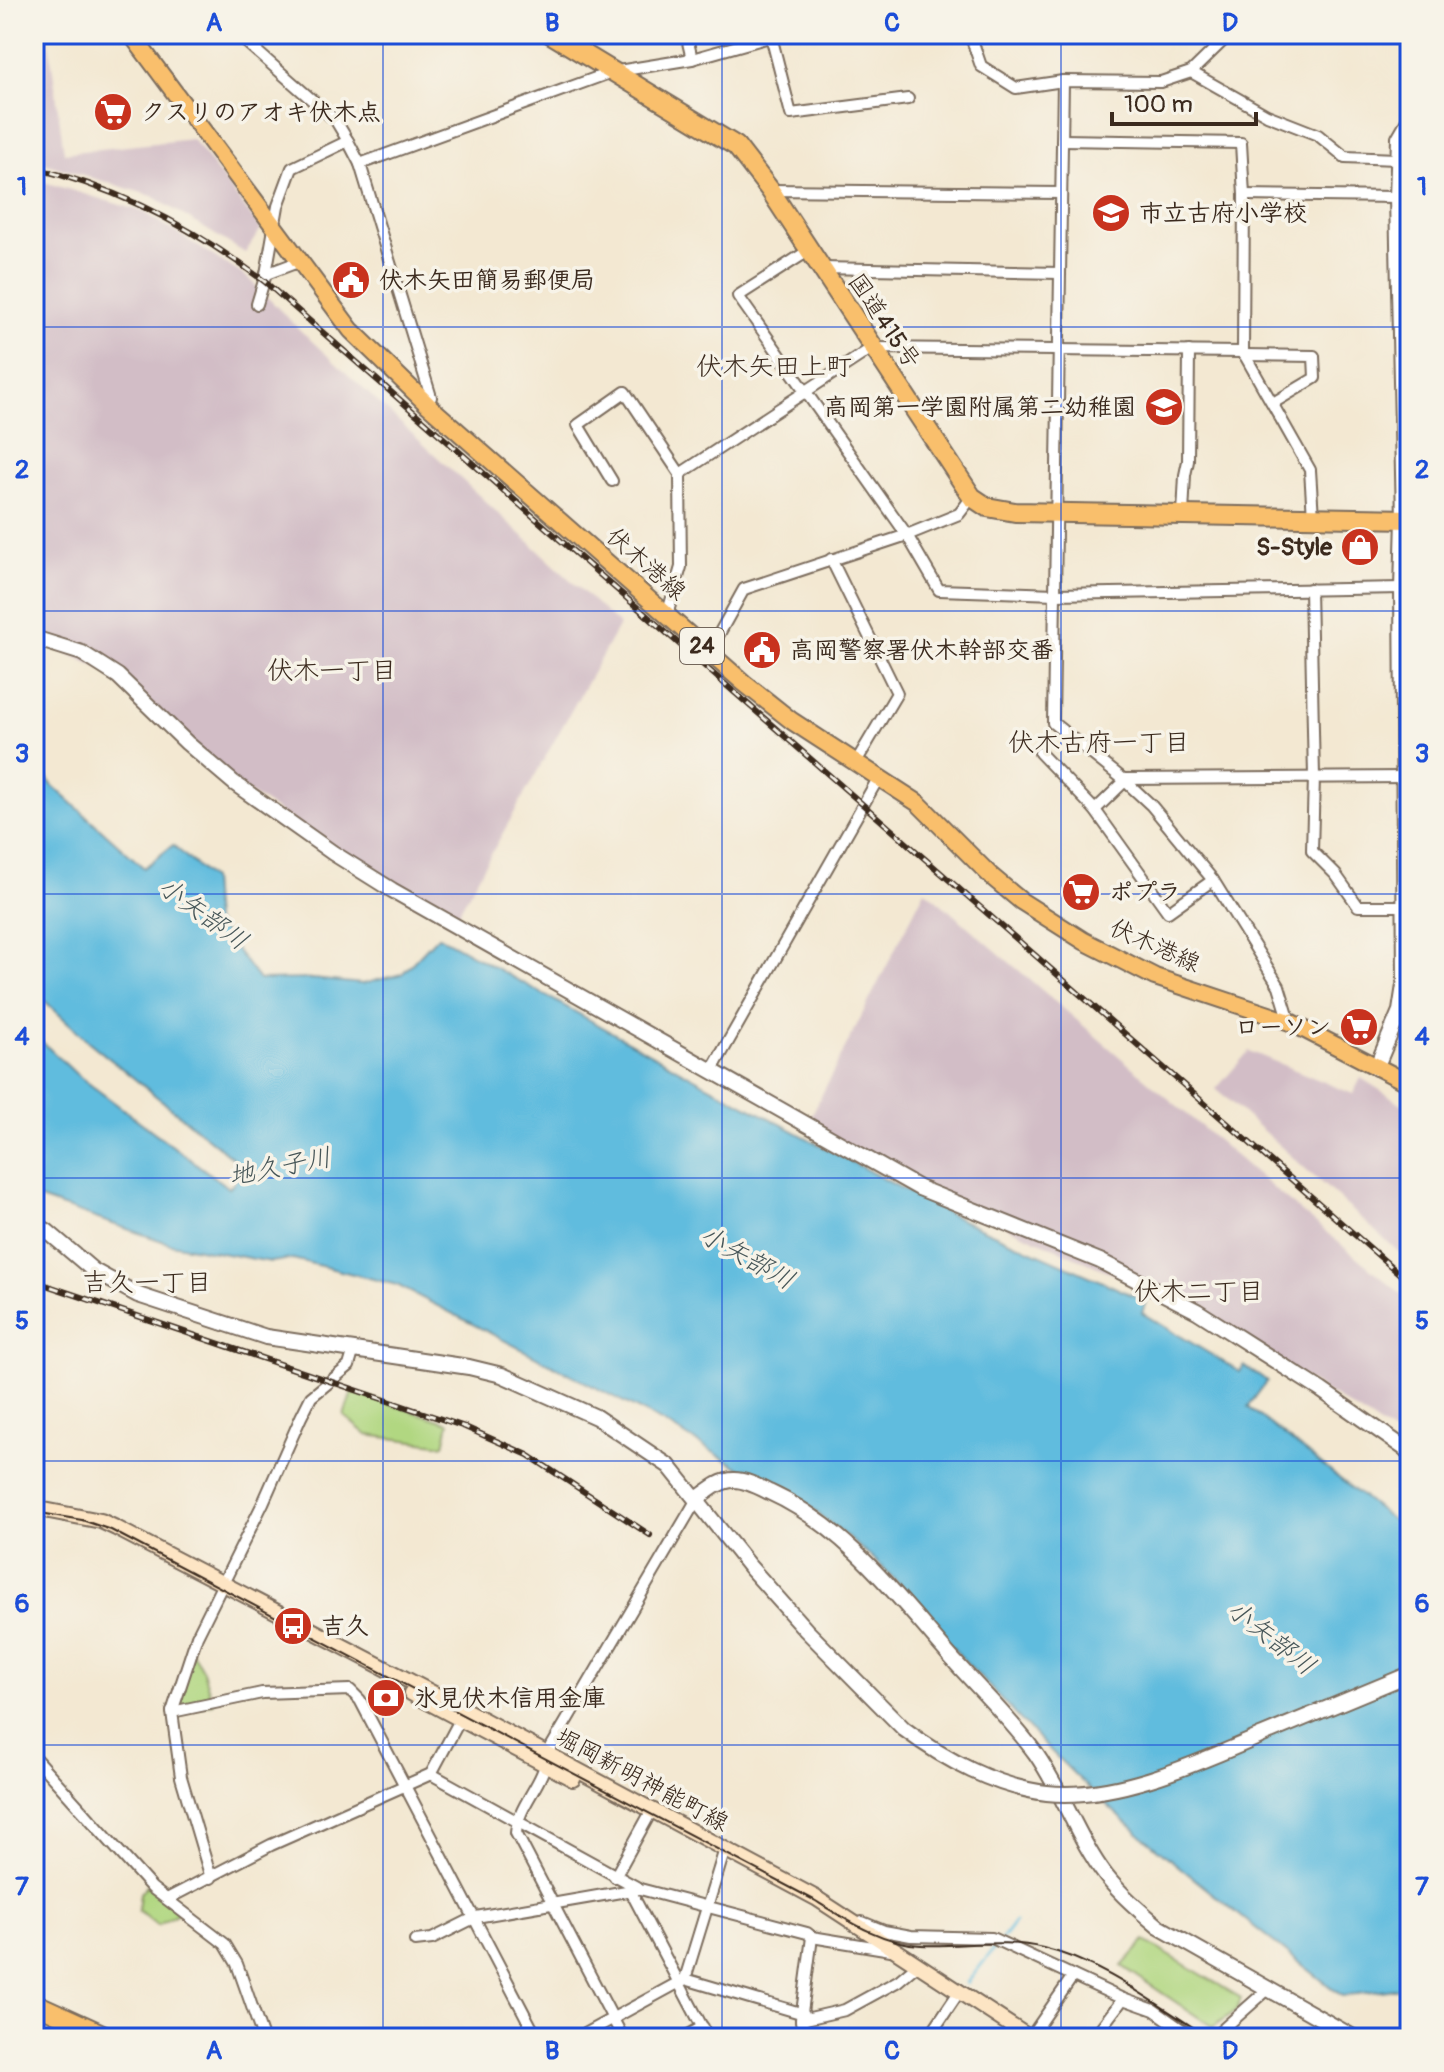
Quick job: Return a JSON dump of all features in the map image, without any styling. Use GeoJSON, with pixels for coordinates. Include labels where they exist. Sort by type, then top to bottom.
{"type":"FeatureCollection","features":[{"type":"Feature","properties":{"kind":"highway","name":"国道415号"},"geometry":{"type":"LineString","coordinates":[[564,36],[612,72],[736,146],[770,190],[972,497]]}},
{"type":"Feature","properties":{"kind":"highway"},"geometry":{"type":"LineString","coordinates":[[972,497],[987,507],[1015,512],[1407,519]]}},
{"type":"Feature","properties":{"kind":"highway"},"geometry":{"type":"LineString","coordinates":[[34,2003],[111,2038]]}},
{"type":"Feature","properties":{"kind":"main road","name":"伏木港線"},"geometry":{"type":"LineString","coordinates":[[131,34],[351,330],[428,405],[783,715],[918,803],[991,876],[1021,901],[1084,941],[1155,977],[1290,1022],[1410,1084]]}},
{"type":"Feature","properties":{"kind":"main road","name":"堀岡新明神能町線"},"geometry":{"type":"LineString","coordinates":[[34,1508],[101,1521],[547,1760],[845,1915],[877,1940]]}},
{"type":"Feature","properties":{"kind":"main road","name":"堀岡新明神能町線"},"geometry":{"type":"LineString","coordinates":[[34,1517],[96,1529],[221,1587]]}},
{"type":"Feature","properties":{"kind":"main road","name":"堀岡新明神能町線"},"geometry":{"type":"LineString","coordinates":[[724,1853],[877,1940],[1030,2038]]}},
{"type":"Feature","properties":{"kind":"street"},"geometry":{"type":"LineString","coordinates":[[237,34],[336,121],[360,164],[431,397],[428,405]]}},
{"type":"Feature","properties":{"kind":"street"},"geometry":{"type":"LineString","coordinates":[[686,34],[692,59]]}},
{"type":"Feature","properties":{"kind":"street"},"geometry":{"type":"LineString","coordinates":[[970,34],[981,66],[1016,88],[1063,81],[1161,82],[1191,72],[1230,34]]}},
{"type":"Feature","properties":{"kind":"street"},"geometry":{"type":"LineString","coordinates":[[360,164],[612,72],[692,59],[775,35],[791,114],[908,99]]}},
{"type":"Feature","properties":{"kind":"street"},"geometry":{"type":"LineString","coordinates":[[1191,72],[1267,115],[1318,135],[1345,157],[1404,159]]}},
{"type":"Feature","properties":{"kind":"street"},"geometry":{"type":"LineString","coordinates":[[1063,81],[1053,723],[1151,805],[1213,880],[1279,986],[1290,1022]]}},
{"type":"Feature","properties":{"kind":"street"},"geometry":{"type":"LineString","coordinates":[[1376,1068],[1400,1011],[1405,979],[1407,906],[1402,588],[1407,519],[1397,197],[1404,159],[1399,138],[1410,119]]}},
{"type":"Feature","properties":{"kind":"street"},"geometry":{"type":"LineString","coordinates":[[1062,140],[1241,143],[1244,354],[1310,470],[1313,517]]}},
{"type":"Feature","properties":{"kind":"street"},"geometry":{"type":"LineString","coordinates":[[257,304],[266,274],[273,225],[292,168],[348,141]]}},
{"type":"Feature","properties":{"kind":"street"},"geometry":{"type":"LineString","coordinates":[[770,190],[1061,193]]}},
{"type":"Feature","properties":{"kind":"street"},"geometry":{"type":"LineString","coordinates":[[1244,195],[1397,197]]}},
{"type":"Feature","properties":{"kind":"street"},"geometry":{"type":"LineString","coordinates":[[808,251],[738,296],[907,535],[939,590],[1055,594],[1402,588]]}},
{"type":"Feature","properties":{"kind":"street"},"geometry":{"type":"LineString","coordinates":[[266,274],[298,262]]}},
{"type":"Feature","properties":{"kind":"street"},"geometry":{"type":"LineString","coordinates":[[820,268],[1060,273]]}},
{"type":"Feature","properties":{"kind":"street"},"geometry":{"type":"LineString","coordinates":[[680,474],[872,348],[1189,351],[1314,356],[1315,378],[1273,403]]}},
{"type":"Feature","properties":{"kind":"street"},"geometry":{"type":"LineString","coordinates":[[1183,514],[1188,461],[1189,351]]}},
{"type":"Feature","properties":{"kind":"street"},"geometry":{"type":"LineString","coordinates":[[612,481],[578,425],[625,392],[680,474],[681,567],[667,615]]}},
{"type":"Feature","properties":{"kind":"street"},"geometry":{"type":"LineString","coordinates":[[709,652],[744,589],[907,535],[959,514],[972,497]]}},
{"type":"Feature","properties":{"kind":"street"},"geometry":{"type":"LineString","coordinates":[[831,559],[897,693],[856,762]]}},
{"type":"Feature","properties":{"kind":"street"},"geometry":{"type":"LineString","coordinates":[[1310,589],[1314,777],[1312,851],[1336,875],[1358,906],[1407,906]]}},
{"type":"Feature","properties":{"kind":"street"},"geometry":{"type":"LineString","coordinates":[[34,638],[82,653],[118,676],[187,743],[234,783],[333,853],[392,890],[919,1188],[1100,1261],[1197,1311],[1321,1390],[1410,1452]]}},
{"type":"Feature","properties":{"kind":"street"},"geometry":{"type":"LineString","coordinates":[[1040,753],[1095,810],[1168,912],[1213,880]]}},
{"type":"Feature","properties":{"kind":"street"},"geometry":{"type":"LineString","coordinates":[[712,1070],[879,777]]}},
{"type":"Feature","properties":{"kind":"street"},"geometry":{"type":"LineString","coordinates":[[1095,810],[1124,780],[1406,777]]}},
{"type":"Feature","properties":{"kind":"street"},"geometry":{"type":"LineString","coordinates":[[34,1224],[47,1231],[94,1271],[138,1295],[266,1337],[469,1367],[502,1375],[596,1417],[669,1466],[749,1566],[806,1630],[904,1729],[957,1763],[997,1782],[1049,1794],[1105,1791],[1184,1768],[1410,1674]]}},
{"type":"Feature","properties":{"kind":"street"},"geometry":{"type":"LineString","coordinates":[[211,1878],[181,1777],[172,1712],[197,1636],[311,1397],[349,1366],[354,1349]]}},
{"type":"Feature","properties":{"kind":"street"},"geometry":{"type":"LineString","coordinates":[[623,2038],[516,1833],[517,1821],[547,1760],[697,1499],[716,1485],[734,1480],[751,1484],[793,1503],[848,1545],[875,1571],[1024,1738],[1049,1774],[1106,1876],[1135,1907],[1159,1927],[1355,2038]]}},
{"type":"Feature","properties":{"kind":"street"},"geometry":{"type":"LineString","coordinates":[[172,1712],[262,1693],[350,1690],[360,1700],[537,2038]]}},
{"type":"Feature","properties":{"kind":"street"},"geometry":{"type":"LineString","coordinates":[[167,1899],[271,1845],[431,1774],[463,1715]]}},
{"type":"Feature","properties":{"kind":"street"},"geometry":{"type":"LineString","coordinates":[[34,1757],[138,1874],[225,1944],[237,1964],[263,2038]]}},
{"type":"Feature","properties":{"kind":"street"},"geometry":{"type":"LineString","coordinates":[[431,1774],[635,1889],[807,1933],[812,1937],[893,1950]]}},
{"type":"Feature","properties":{"kind":"street"},"geometry":{"type":"LineString","coordinates":[[615,1877],[650,1814]]}},
{"type":"Feature","properties":{"kind":"street"},"geometry":{"type":"LineString","coordinates":[[577,2038],[681,1981],[724,1853]]}},
{"type":"Feature","properties":{"kind":"street"},"geometry":{"type":"LineString","coordinates":[[415,1941],[432,1939],[476,1917],[635,1889]]}},
{"type":"Feature","properties":{"kind":"street"},"geometry":{"type":"LineString","coordinates":[[635,1889],[708,2038]]}},
{"type":"Feature","properties":{"kind":"street"},"geometry":{"type":"LineString","coordinates":[[845,1915],[884,1931],[911,1936],[992,1938],[1123,1999],[1154,2010],[1194,2038]]}},
{"type":"Feature","properties":{"kind":"street"},"geometry":{"type":"LineString","coordinates":[[803,2038],[802,2017],[812,1937]]}},
{"type":"Feature","properties":{"kind":"street"},"geometry":{"type":"LineString","coordinates":[[681,1981],[802,2017],[845,2010],[898,1981],[917,1965]]}},
{"type":"Feature","properties":{"kind":"street"},"geometry":{"type":"LineString","coordinates":[[1030,2038],[1073,1976]]}},
{"type":"Feature","properties":{"kind":"street"},"geometry":{"type":"LineString","coordinates":[[1213,2038],[1267,1990]]}},
{"type":"Feature","properties":{"kind":"street"},"geometry":{"type":"LineString","coordinates":[[928,2038],[959,1992]]}},
{"type":"Feature","properties":{"kind":"street"},"geometry":{"type":"LineString","coordinates":[[1093,2038],[1123,1999]]}},
{"type":"Feature","properties":{"kind":"street"},"geometry":{"type":"LineString","coordinates":[[683,2038],[703,2027]]}},
{"type":"Feature","properties":{"kind":"shaded area"},"geometry":{"type":"Polygon","coordinates":[[[34,34],[48,34],[64,153],[192,139],[261,229],[245,253],[152,196],[34,160],[34,34]]]}},
{"type":"Feature","properties":{"kind":"shaded area"},"geometry":{"type":"Polygon","coordinates":[[[34,179],[144,212],[248,278],[302,332],[619,625],[452,924],[234,783],[117,676],[34,638],[34,179]]]}},
{"type":"Feature","properties":{"kind":"shaded area"},"geometry":{"type":"Polygon","coordinates":[[[925,890],[1287,1200],[1410,1301],[1410,1444],[1197,1311],[919,1188],[807,1124],[925,890]]]}},
{"type":"Feature","properties":{"kind":"shaded area"},"geometry":{"type":"Polygon","coordinates":[[[1249,1051],[1353,1094],[1361,1078],[1410,1109],[1410,1262],[1216,1089],[1249,1051]]]}},
{"type":"Feature","properties":{"kind":"green space"},"geometry":{"type":"Polygon","coordinates":[[[352,1392],[449,1423],[444,1445],[367,1435],[344,1416],[352,1392]]]}},
{"type":"Feature","properties":{"kind":"green space"},"geometry":{"type":"Polygon","coordinates":[[[192,1652],[203,1671],[213,1703],[172,1712],[192,1652]]]}},
{"type":"Feature","properties":{"kind":"green space"},"geometry":{"type":"Polygon","coordinates":[[[147,1885],[179,1912],[157,1925],[138,1910],[140,1893],[147,1885]]]}},
{"type":"Feature","properties":{"kind":"green space"},"geometry":{"type":"Polygon","coordinates":[[[1145,1941],[1241,1998],[1237,2010],[1213,2027],[1122,1966],[1145,1941]]]}},
{"type":"Feature","properties":{"kind":"water"},"geometry":{"type":"Polygon","coordinates":[[[34,761],[53,786],[144,868],[173,845],[211,879],[214,920],[259,980],[312,979],[362,984],[402,974],[438,936],[957,1218],[1146,1301],[1142,1313],[1240,1372],[1244,1366],[1267,1381],[1248,1407],[1410,1534],[1410,1987],[1342,1996],[1234,1911],[1100,1799],[996,1694],[921,1614],[920,1605],[874,1559],[791,1492],[760,1480],[661,1421],[397,1285],[293,1259],[271,1262],[171,1244],[34,1197],[34,1034],[76,1074],[229,1188],[245,1168],[89,1042],[34,991],[34,761]]]}},
{"type":"Feature","properties":{"kind":"waterway"},"geometry":{"type":"LineString","coordinates":[[1002,1939],[1015,1922]]}},
{"type":"Feature","properties":{"kind":"waterway"},"geometry":{"type":"LineString","coordinates":[[967,1983],[997,1945]]}},
{"type":"Feature","properties":{"kind":"tram line"},"geometry":{"type":"LineString","coordinates":[[34,1512],[82,1520],[111,1530],[865,1929],[907,1944],[1013,1944],[1043,1948],[1087,1963],[1108,1974],[1210,2038]]}},
{"type":"Feature","properties":{"kind":"railway"},"geometry":{"type":"LineString","coordinates":[[34,168],[96,187],[155,212],[211,244],[264,281],[1410,1283]]}},
{"type":"Feature","properties":{"kind":"railway"},"geometry":{"type":"LineString","coordinates":[[34,1281],[465,1427],[528,1455],[650,1535]]}},
{"type":"Feature","properties":{"kind":"place","name":"クスリのアオキ伏木点"},"geometry":{"type":"Point","coordinates":[113,112]}},
{"type":"Feature","properties":{"kind":"place","name":"市立古府小学校"},"geometry":{"type":"Point","coordinates":[1111,213]}},
{"type":"Feature","properties":{"kind":"place","name":"伏木矢田簡易郵便局"},"geometry":{"type":"Point","coordinates":[351,280]}},
{"type":"Feature","properties":{"kind":"place","name":"高岡第一学園附属第二幼稚園"},"geometry":{"type":"Point","coordinates":[1164,407]}},
{"type":"Feature","properties":{"kind":"place","name":"S-Style"},"geometry":{"type":"Point","coordinates":[1360,547]}},
{"type":"Feature","properties":{"kind":"place","name":"高岡警察署伏木幹部交番"},"geometry":{"type":"Point","coordinates":[762,650]}},
{"type":"Feature","properties":{"kind":"place","name":"ポプラ"},"geometry":{"type":"Point","coordinates":[1081,892]}},
{"type":"Feature","properties":{"kind":"place","name":"ローソン"},"geometry":{"type":"Point","coordinates":[1359,1027]}},
{"type":"Feature","properties":{"kind":"place","name":"吉久"},"geometry":{"type":"Point","coordinates":[293,1626]}},
{"type":"Feature","properties":{"kind":"place","name":"氷見伏木信用金庫"},"geometry":{"type":"Point","coordinates":[386,1698]}},
{"type":"Feature","properties":{"kind":"district","name":"伏木矢田上町"},"geometry":{"type":"Point","coordinates":[774,367]}},
{"type":"Feature","properties":{"kind":"district","name":"伏木一丁目"},"geometry":{"type":"Point","coordinates":[332,671]}},
{"type":"Feature","properties":{"kind":"district","name":"伏木古府一丁目"},"geometry":{"type":"Point","coordinates":[1099,743]}},
{"type":"Feature","properties":{"kind":"district","name":"吉久一丁目"},"geometry":{"type":"Point","coordinates":[147,1283]}},
{"type":"Feature","properties":{"kind":"district","name":"伏木二丁目"},"geometry":{"type":"Point","coordinates":[1199,1292]}},
{"type":"Feature","properties":{"kind":"water label","name":"小矢部川"},"geometry":{"type":"Point","coordinates":[203,914]}},
{"type":"Feature","properties":{"kind":"water label","name":"地久子川"},"geometry":{"type":"Point","coordinates":[280,1167]}},
{"type":"Feature","properties":{"kind":"water label","name":"小矢部川"},"geometry":{"type":"Point","coordinates":[747,1258]}},
{"type":"Feature","properties":{"kind":"water label","name":"小矢部川"},"geometry":{"type":"Point","coordinates":[1271,1638]}}]}
